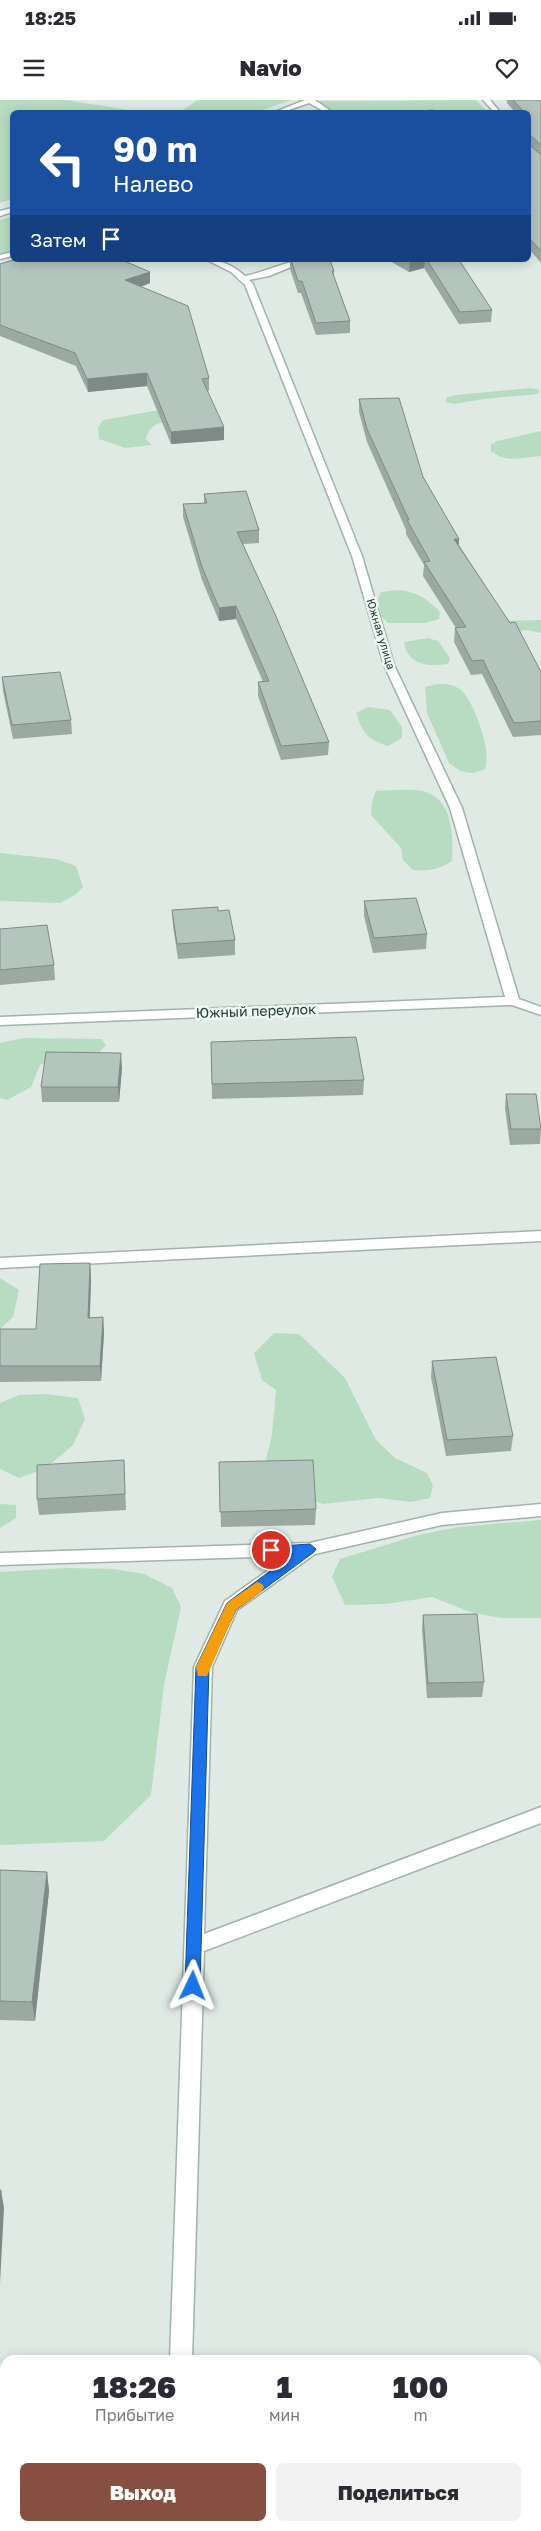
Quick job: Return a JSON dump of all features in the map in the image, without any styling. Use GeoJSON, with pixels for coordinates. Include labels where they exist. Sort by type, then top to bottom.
{"type":"FeatureCollection","features":[{"type":"Feature","properties":{"kind":"street"},"geometry":{"type":"LineString","coordinates":[[283,110],[310,100],[326,110]]}},
{"type":"Feature","properties":{"kind":"street"},"geometry":{"type":"LineString","coordinates":[[486,100],[495,110]]}},
{"type":"Feature","properties":{"kind":"street"},"geometry":{"type":"LineString","coordinates":[[215,262],[245,278],[266,274],[299,262]]}},
{"type":"Feature","properties":{"kind":"street","name":"Южная улица"},"geometry":{"type":"LineString","coordinates":[[245,278],[357,556],[389,665],[456,808],[513,1001]]}},
{"type":"Feature","properties":{"kind":"street"},"geometry":{"type":"LineString","coordinates":[[513,1001],[541,1012]]}},
{"type":"Feature","properties":{"kind":"street","name":"Южный переулок"},"geometry":{"type":"LineString","coordinates":[[0,1021],[513,1001]]}},
{"type":"Feature","properties":{"kind":"street"},"geometry":{"type":"LineString","coordinates":[[0,1263],[541,1236]]}},
{"type":"Feature","properties":{"kind":"street"},"geometry":{"type":"LineString","coordinates":[[0,1559],[310,1549],[442,1519],[541,1510]]}},
{"type":"Feature","properties":{"kind":"street"},"geometry":{"type":"LineString","coordinates":[[181,2355],[202,1667],[231,1606],[310,1549]]}},
{"type":"Feature","properties":{"kind":"street"},"geometry":{"type":"LineString","coordinates":[[194,1946],[541,1815]]}},
{"type":"Feature","properties":{"kind":"green space"},"geometry":{"type":"Polygon","coordinates":[[[0,100],[66,100],[128,110],[10,110],[10,200],[0,203],[0,100]]]}},
{"type":"Feature","properties":{"kind":"green space"},"geometry":{"type":"Polygon","coordinates":[[[198,100],[291,100],[263,110],[183,110],[198,100]]]}},
{"type":"Feature","properties":{"kind":"green space"},"geometry":{"type":"Polygon","coordinates":[[[476,100],[486,110],[332,110],[316,101],[476,100]]]}},
{"type":"Feature","properties":{"kind":"green space"},"geometry":{"type":"Polygon","coordinates":[[[10,217],[10,251],[0,254],[0,220],[10,217]]]}},
{"type":"Feature","properties":{"kind":"green space"},"geometry":{"type":"Polygon","coordinates":[[[531,388],[540,390],[538,394],[454,404],[446,402],[446,398],[456,395],[531,388]]]}},
{"type":"Feature","properties":{"kind":"green space"},"geometry":{"type":"Polygon","coordinates":[[[165,409],[178,420],[162,422],[150,429],[146,439],[152,445],[125,448],[99,439],[98,427],[103,420],[165,409]]]}},
{"type":"Feature","properties":{"kind":"green space"},"geometry":{"type":"Polygon","coordinates":[[[541,431],[541,456],[509,459],[491,451],[491,445],[497,441],[541,431]]]}},
{"type":"Feature","properties":{"kind":"green space"},"geometry":{"type":"Polygon","coordinates":[[[397,590],[416,594],[426,600],[440,612],[439,619],[425,623],[388,623],[381,616],[378,599],[381,592],[397,590]]]}},
{"type":"Feature","properties":{"kind":"green space"},"geometry":{"type":"Polygon","coordinates":[[[541,620],[541,633],[527,630],[496,634],[497,621],[541,620]]]}},
{"type":"Feature","properties":{"kind":"green space"},"geometry":{"type":"Polygon","coordinates":[[[428,638],[438,641],[450,658],[448,664],[433,665],[420,663],[410,656],[404,642],[428,638]]]}},
{"type":"Feature","properties":{"kind":"green space"},"geometry":{"type":"Polygon","coordinates":[[[438,684],[458,688],[466,695],[471,704],[484,741],[486,763],[484,770],[472,773],[460,771],[449,763],[427,713],[425,687],[438,684]]]}},
{"type":"Feature","properties":{"kind":"green space"},"geometry":{"type":"Polygon","coordinates":[[[368,707],[390,710],[402,727],[402,738],[388,746],[370,738],[361,726],[356,713],[368,707]]]}},
{"type":"Feature","properties":{"kind":"green space"},"geometry":{"type":"Polygon","coordinates":[[[376,791],[426,792],[442,804],[447,812],[452,831],[452,861],[438,868],[413,870],[403,860],[401,848],[371,815],[372,802],[376,791]]]}},
{"type":"Feature","properties":{"kind":"green space"},"geometry":{"type":"Polygon","coordinates":[[[0,853],[56,859],[76,866],[83,887],[75,895],[60,903],[0,901],[0,853]]]}},
{"type":"Feature","properties":{"kind":"green space"},"geometry":{"type":"Polygon","coordinates":[[[23,1038],[101,1039],[106,1045],[98,1054],[66,1055],[40,1065],[31,1087],[7,1100],[0,1098],[0,1043],[23,1038]]]}},
{"type":"Feature","properties":{"kind":"green space"},"geometry":{"type":"Polygon","coordinates":[[[0,1278],[19,1290],[13,1317],[0,1329],[0,1278]]]}},
{"type":"Feature","properties":{"kind":"green space"},"geometry":{"type":"Polygon","coordinates":[[[274,1333],[299,1334],[345,1378],[376,1440],[395,1458],[427,1473],[433,1485],[430,1498],[411,1502],[378,1498],[323,1504],[289,1493],[265,1464],[272,1435],[276,1390],[262,1380],[254,1353],[274,1333]]]}},
{"type":"Feature","properties":{"kind":"green space"},"geometry":{"type":"Polygon","coordinates":[[[46,1394],[78,1398],[85,1419],[73,1445],[46,1468],[19,1478],[0,1469],[0,1403],[19,1395],[46,1394]]]}},
{"type":"Feature","properties":{"kind":"green space"},"geometry":{"type":"Polygon","coordinates":[[[0,1504],[16,1505],[16,1518],[0,1528],[0,1504]]]}},
{"type":"Feature","properties":{"kind":"green space"},"geometry":{"type":"Polygon","coordinates":[[[541,1520],[541,1618],[501,1618],[470,1612],[432,1597],[386,1604],[345,1605],[332,1577],[340,1559],[418,1535],[458,1527],[541,1520]]]}},
{"type":"Feature","properties":{"kind":"green space"},"geometry":{"type":"Polygon","coordinates":[[[67,1568],[113,1569],[144,1574],[172,1588],[181,1607],[164,1685],[151,1795],[104,1841],[0,1845],[0,1572],[67,1568]]]}},
{"type":"Feature","properties":{"kind":"building"},"geometry":{"type":"Polygon","coordinates":[[[513,100],[541,100],[541,145],[531,136],[531,110],[522,110],[513,100]]]}},
{"type":"Feature","properties":{"kind":"building"},"geometry":{"type":"Polygon","coordinates":[[[531,146],[541,155],[541,251],[531,240],[531,146]]]}},
{"type":"Feature","properties":{"kind":"building"},"geometry":{"type":"Polygon","coordinates":[[[10,261],[127,262],[150,272],[125,280],[188,306],[209,378],[202,379],[224,427],[171,432],[147,373],[87,379],[75,353],[0,325],[0,264],[10,261]]]}},
{"type":"Feature","properties":{"kind":"building"},"geometry":{"type":"Polygon","coordinates":[[[292,262],[331,262],[334,271],[332,271],[350,321],[316,323],[302,281],[298,281],[292,262]]]}},
{"type":"Feature","properties":{"kind":"building"},"geometry":{"type":"Polygon","coordinates":[[[428,262],[460,262],[492,310],[460,312],[428,262]]]}},
{"type":"Feature","properties":{"kind":"building"},"geometry":{"type":"Polygon","coordinates":[[[399,398],[423,477],[459,539],[454,539],[510,623],[515,622],[541,672],[541,721],[514,723],[483,660],[472,661],[455,628],[466,627],[424,562],[430,561],[407,520],[409,520],[367,429],[359,399],[399,398]]]}},
{"type":"Feature","properties":{"kind":"building"},"geometry":{"type":"Polygon","coordinates":[[[246,491],[259,530],[237,532],[275,614],[329,742],[281,746],[258,682],[269,681],[236,606],[219,608],[202,567],[183,504],[207,503],[204,494],[246,491]]]}},
{"type":"Feature","properties":{"kind":"building"},"geometry":{"type":"Polygon","coordinates":[[[60,672],[71,720],[12,725],[2,677],[60,672]]]}},
{"type":"Feature","properties":{"kind":"building"},"geometry":{"type":"Polygon","coordinates":[[[416,898],[427,934],[374,938],[364,901],[416,898]]]}},
{"type":"Feature","properties":{"kind":"building"},"geometry":{"type":"Polygon","coordinates":[[[218,907],[218,911],[229,910],[235,940],[177,944],[172,910],[218,907]]]}},
{"type":"Feature","properties":{"kind":"building"},"geometry":{"type":"Polygon","coordinates":[[[47,925],[54,965],[0,970],[0,929],[47,925]]]}},
{"type":"Feature","properties":{"kind":"building"},"geometry":{"type":"Polygon","coordinates":[[[356,1037],[364,1080],[212,1084],[211,1042],[356,1037]]]}},
{"type":"Feature","properties":{"kind":"building"},"geometry":{"type":"Polygon","coordinates":[[[46,1052],[121,1053],[118,1087],[41,1087],[46,1052]]]}},
{"type":"Feature","properties":{"kind":"building"},"geometry":{"type":"Polygon","coordinates":[[[506,1094],[536,1094],[541,1129],[511,1129],[506,1094]]]}},
{"type":"Feature","properties":{"kind":"building"},"geometry":{"type":"Polygon","coordinates":[[[90,1263],[88,1318],[103,1317],[100,1366],[0,1366],[0,1329],[36,1329],[40,1264],[90,1263]]]}},
{"type":"Feature","properties":{"kind":"building"},"geometry":{"type":"Polygon","coordinates":[[[496,1357],[513,1436],[447,1440],[432,1361],[496,1357]]]}},
{"type":"Feature","properties":{"kind":"building"},"geometry":{"type":"Polygon","coordinates":[[[124,1460],[125,1494],[37,1499],[37,1465],[124,1460]]]}},
{"type":"Feature","properties":{"kind":"building"},"geometry":{"type":"Polygon","coordinates":[[[313,1460],[316,1509],[220,1512],[219,1462],[313,1460]]]}},
{"type":"Feature","properties":{"kind":"building"},"geometry":{"type":"Polygon","coordinates":[[[477,1614],[484,1682],[428,1683],[423,1615],[477,1614]]]}},
{"type":"Feature","properties":{"kind":"building"},"geometry":{"type":"Polygon","coordinates":[[[0,1870],[47,1872],[32,2002],[0,2001],[0,1870]]]}},
{"type":"Feature","properties":{"kind":"slow traffic"},"geometry":{"type":"LineString","coordinates":[[202,1672],[202,1667],[231,1606],[257,1587]]}},
{"type":"Feature","properties":{"kind":"route"},"geometry":{"type":"LineString","coordinates":[[193,1986],[202,1667],[231,1606],[310,1549],[271,1550]]}}]}
